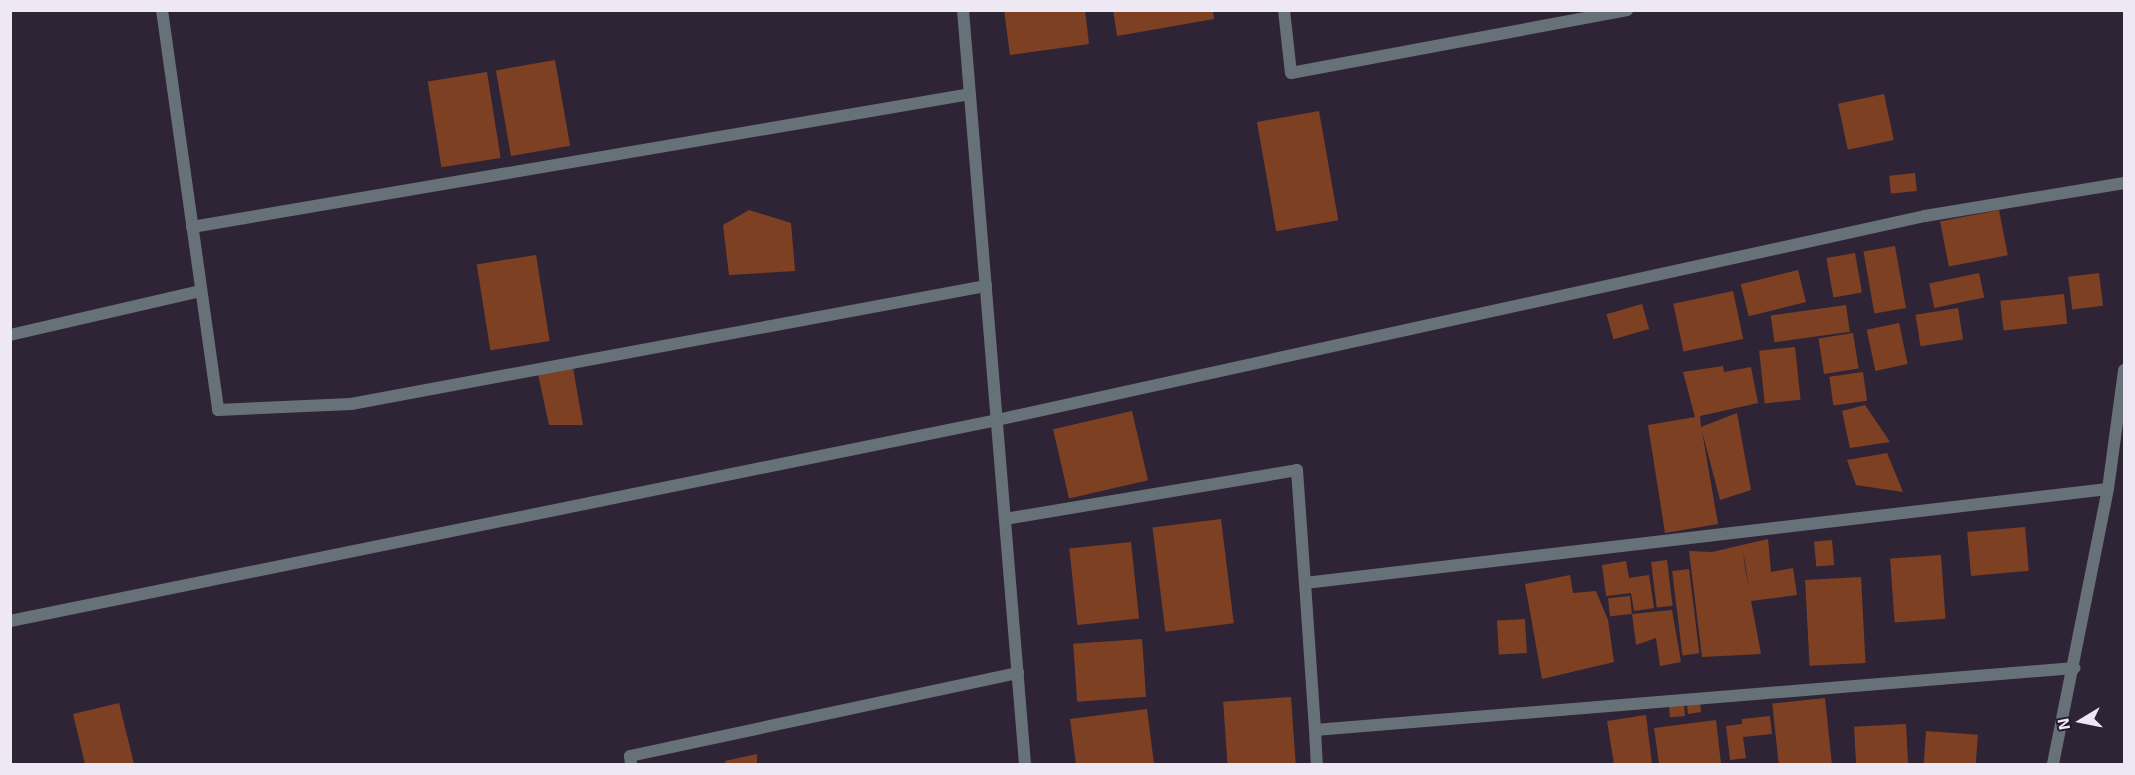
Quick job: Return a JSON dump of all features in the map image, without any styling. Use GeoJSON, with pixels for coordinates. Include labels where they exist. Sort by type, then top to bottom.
{"type":"FeatureCollection","features":[{"type":"Feature","properties":{"kind":"street"},"geometry":{"type":"LineString","coordinates":[[162,10],[218,410],[351,404],[986,286]]}},
{"type":"Feature","properties":{"kind":"street"},"geometry":{"type":"LineString","coordinates":[[963,10],[1025,765]]}},
{"type":"Feature","properties":{"kind":"street"},"geometry":{"type":"LineString","coordinates":[[1284,10],[1292,73],[1627,10]]}},
{"type":"Feature","properties":{"kind":"street"},"geometry":{"type":"LineString","coordinates":[[192,227],[970,94]]}},
{"type":"Feature","properties":{"kind":"street"},"geometry":{"type":"LineString","coordinates":[[10,621],[997,420],[1925,216],[2124,183]]}},
{"type":"Feature","properties":{"kind":"street"},"geometry":{"type":"LineString","coordinates":[[10,335],[201,291]]}},
{"type":"Feature","properties":{"kind":"street"},"geometry":{"type":"LineString","coordinates":[[2053,765],[2108,489],[2124,370]]}},
{"type":"Feature","properties":{"kind":"street"},"geometry":{"type":"LineString","coordinates":[[1005,519],[1297,470],[1317,765]]}},
{"type":"Feature","properties":{"kind":"street"},"geometry":{"type":"LineString","coordinates":[[1305,583],[2108,489]]}},
{"type":"Feature","properties":{"kind":"street"},"geometry":{"type":"LineString","coordinates":[[1315,730],[2074,668]]}},
{"type":"Feature","properties":{"kind":"street"},"geometry":{"type":"LineString","coordinates":[[631,765],[630,756],[1018,673]]}},
{"type":"Feature","properties":{"kind":"building"},"geometry":{"type":"Polygon","coordinates":[[[1004,10],[1085,10],[1089,44],[1010,55],[1004,10]]]}},
{"type":"Feature","properties":{"kind":"building"},"geometry":{"type":"Polygon","coordinates":[[[1113,10],[1213,10],[1214,19],[1117,36],[1113,10]]]}},
{"type":"Feature","properties":{"kind":"building"},"geometry":{"type":"Polygon","coordinates":[[[555,60],[570,146],[511,156],[496,70],[555,60]]]}},
{"type":"Feature","properties":{"kind":"building"},"geometry":{"type":"Polygon","coordinates":[[[487,72],[501,158],[441,167],[428,81],[487,72]]]}},
{"type":"Feature","properties":{"kind":"building"},"geometry":{"type":"Polygon","coordinates":[[[1884,94],[1894,140],[1848,150],[1838,104],[1884,94]]]}},
{"type":"Feature","properties":{"kind":"building"},"geometry":{"type":"Polygon","coordinates":[[[1319,111],[1338,220],[1276,231],[1257,122],[1319,111]]]}},
{"type":"Feature","properties":{"kind":"building"},"geometry":{"type":"Polygon","coordinates":[[[1915,173],[1917,191],[1891,194],[1889,176],[1915,173]]]}},
{"type":"Feature","properties":{"kind":"building"},"geometry":{"type":"Polygon","coordinates":[[[749,210],[791,223],[795,271],[729,275],[723,225],[749,210]]]}},
{"type":"Feature","properties":{"kind":"building"},"geometry":{"type":"Polygon","coordinates":[[[1999,210],[2008,255],[1949,267],[1940,221],[1999,210]]]}},
{"type":"Feature","properties":{"kind":"building"},"geometry":{"type":"Polygon","coordinates":[[[1895,246],[1906,308],[1874,314],[1863,252],[1895,246]]]}},
{"type":"Feature","properties":{"kind":"building"},"geometry":{"type":"Polygon","coordinates":[[[1855,253],[1862,292],[1833,297],[1826,258],[1855,253]]]}},
{"type":"Feature","properties":{"kind":"building"},"geometry":{"type":"Polygon","coordinates":[[[536,255],[550,341],[490,350],[477,264],[536,255]]]}},
{"type":"Feature","properties":{"kind":"building"},"geometry":{"type":"Polygon","coordinates":[[[1798,270],[1806,302],[1749,316],[1741,284],[1798,270]]]}},
{"type":"Feature","properties":{"kind":"building"},"geometry":{"type":"Polygon","coordinates":[[[1979,273],[1984,297],[1934,308],[1929,284],[1979,273]]]}},
{"type":"Feature","properties":{"kind":"building"},"geometry":{"type":"Polygon","coordinates":[[[2099,273],[2103,306],[2072,310],[2068,277],[2099,273]]]}},
{"type":"Feature","properties":{"kind":"building"},"geometry":{"type":"Polygon","coordinates":[[[1733,291],[1743,339],[1684,352],[1673,304],[1733,291]]]}},
{"type":"Feature","properties":{"kind":"building"},"geometry":{"type":"Polygon","coordinates":[[[2064,294],[2067,324],[2003,331],[2000,301],[2064,294]]]}},
{"type":"Feature","properties":{"kind":"building"},"geometry":{"type":"Polygon","coordinates":[[[1642,304],[1649,329],[1614,339],[1606,314],[1642,304]]]}},
{"type":"Feature","properties":{"kind":"building"},"geometry":{"type":"Polygon","coordinates":[[[1846,305],[1850,332],[1774,342],[1771,316],[1846,305]]]}},
{"type":"Feature","properties":{"kind":"building"},"geometry":{"type":"Polygon","coordinates":[[[1958,308],[1963,340],[1921,346],[1916,315],[1958,308]]]}},
{"type":"Feature","properties":{"kind":"building"},"geometry":{"type":"Polygon","coordinates":[[[1899,323],[1908,364],[1875,371],[1867,330],[1899,323]]]}},
{"type":"Feature","properties":{"kind":"building"},"geometry":{"type":"Polygon","coordinates":[[[1853,333],[1859,369],[1824,374],[1818,338],[1853,333]]]}},
{"type":"Feature","properties":{"kind":"building"},"geometry":{"type":"Polygon","coordinates":[[[1795,347],[1801,400],[1765,403],[1759,351],[1795,347]]]}},
{"type":"Feature","properties":{"kind":"building"},"geometry":{"type":"Polygon","coordinates":[[[1723,366],[1724,372],[1751,367],[1758,403],[1700,416],[1701,427],[1737,413],[1751,490],[1720,500],[1702,431],[1718,524],[1665,533],[1648,425],[1695,417],[1683,372],[1723,366]]]}},
{"type":"Feature","properties":{"kind":"building"},"geometry":{"type":"Polygon","coordinates":[[[573,368],[583,425],[549,425],[538,374],[573,368]]]}},
{"type":"Feature","properties":{"kind":"building"},"geometry":{"type":"Polygon","coordinates":[[[1863,372],[1867,401],[1833,405],[1829,377],[1863,372]]]}},
{"type":"Feature","properties":{"kind":"building"},"geometry":{"type":"Polygon","coordinates":[[[1865,405],[1890,442],[1850,448],[1842,411],[1865,405]]]}},
{"type":"Feature","properties":{"kind":"building"},"geometry":{"type":"Polygon","coordinates":[[[1132,411],[1148,480],[1069,498],[1053,429],[1132,411]]]}},
{"type":"Feature","properties":{"kind":"building"},"geometry":{"type":"Polygon","coordinates":[[[1887,453],[1903,492],[1856,485],[1847,460],[1887,453]]]}},
{"type":"Feature","properties":{"kind":"building"},"geometry":{"type":"Polygon","coordinates":[[[1221,519],[1234,623],[1165,632],[1153,527],[1221,519]]]}},
{"type":"Feature","properties":{"kind":"building"},"geometry":{"type":"Polygon","coordinates":[[[2025,527],[2029,571],[1971,576],[1967,532],[2025,527]]]}},
{"type":"Feature","properties":{"kind":"building"},"geometry":{"type":"Polygon","coordinates":[[[1768,539],[1771,572],[1793,568],[1797,595],[1751,601],[1761,654],[1702,657],[1689,551],[1712,552],[1768,539]]]}},
{"type":"Feature","properties":{"kind":"building"},"geometry":{"type":"Polygon","coordinates":[[[1832,540],[1834,565],[1816,566],[1814,542],[1832,540]]]}},
{"type":"Feature","properties":{"kind":"building"},"geometry":{"type":"Polygon","coordinates":[[[1131,542],[1139,619],[1077,625],[1069,548],[1131,542]]]}},
{"type":"Feature","properties":{"kind":"building"},"geometry":{"type":"Polygon","coordinates":[[[1941,555],[1945,619],[1895,622],[1890,559],[1941,555]]]}},
{"type":"Feature","properties":{"kind":"building"},"geometry":{"type":"Polygon","coordinates":[[[1667,560],[1673,606],[1657,608],[1651,562],[1667,560]]]}},
{"type":"Feature","properties":{"kind":"building"},"geometry":{"type":"Polygon","coordinates":[[[1626,561],[1629,578],[1649,575],[1654,608],[1634,611],[1631,593],[1606,596],[1602,565],[1626,561]]]}},
{"type":"Feature","properties":{"kind":"building"},"geometry":{"type":"Polygon","coordinates":[[[1689,569],[1699,653],[1682,655],[1672,571],[1689,569]]]}},
{"type":"Feature","properties":{"kind":"building"},"geometry":{"type":"Polygon","coordinates":[[[1570,575],[1573,593],[1596,591],[1608,620],[1614,662],[1542,679],[1525,584],[1570,575]]]}},
{"type":"Feature","properties":{"kind":"building"},"geometry":{"type":"Polygon","coordinates":[[[1861,577],[1866,663],[1810,666],[1805,580],[1861,577]]]}},
{"type":"Feature","properties":{"kind":"building"},"geometry":{"type":"Polygon","coordinates":[[[1630,596],[1632,614],[1610,616],[1608,598],[1630,596]]]}},
{"type":"Feature","properties":{"kind":"building"},"geometry":{"type":"Polygon","coordinates":[[[1672,610],[1681,662],[1660,666],[1656,638],[1636,645],[1632,614],[1672,610]]]}},
{"type":"Feature","properties":{"kind":"building"},"geometry":{"type":"Polygon","coordinates":[[[1525,619],[1527,653],[1499,654],[1497,620],[1525,619]]]}},
{"type":"Feature","properties":{"kind":"building"},"geometry":{"type":"Polygon","coordinates":[[[1142,639],[1146,697],[1077,702],[1073,644],[1142,639]]]}},
{"type":"Feature","properties":{"kind":"building"},"geometry":{"type":"Polygon","coordinates":[[[1291,697],[1296,764],[1228,764],[1223,702],[1291,697]]]}},
{"type":"Feature","properties":{"kind":"building"},"geometry":{"type":"Polygon","coordinates":[[[1825,698],[1832,763],[1779,764],[1772,704],[1825,698]]]}},
{"type":"Feature","properties":{"kind":"building"},"geometry":{"type":"Polygon","coordinates":[[[1700,702],[1701,712],[1688,714],[1687,705],[1700,702]]]}},
{"type":"Feature","properties":{"kind":"building"},"geometry":{"type":"Polygon","coordinates":[[[119,703],[134,764],[85,764],[73,714],[119,703]]]}},
{"type":"Feature","properties":{"kind":"building"},"geometry":{"type":"Polygon","coordinates":[[[1684,705],[1685,716],[1670,717],[1669,706],[1684,705]]]}},
{"type":"Feature","properties":{"kind":"building"},"geometry":{"type":"Polygon","coordinates":[[[1147,709],[1154,764],[1076,764],[1070,719],[1147,709]]]}},
{"type":"Feature","properties":{"kind":"building"},"geometry":{"type":"Polygon","coordinates":[[[1646,715],[1652,764],[1614,764],[1607,721],[1646,715]]]}},
{"type":"Feature","properties":{"kind":"building"},"geometry":{"type":"Polygon","coordinates":[[[1770,716],[1772,734],[1743,737],[1746,758],[1730,760],[1726,726],[1742,724],[1742,719],[1770,716]]]}},
{"type":"Feature","properties":{"kind":"building"},"geometry":{"type":"Polygon","coordinates":[[[1716,720],[1721,764],[1659,764],[1654,728],[1716,720]]]}},
{"type":"Feature","properties":{"kind":"building"},"geometry":{"type":"Polygon","coordinates":[[[1906,724],[1908,764],[1856,764],[1854,727],[1906,724]]]}},
{"type":"Feature","properties":{"kind":"building"},"geometry":{"type":"Polygon","coordinates":[[[1926,731],[1978,735],[1976,764],[1924,764],[1926,731]]]}},
{"type":"Feature","properties":{"kind":"building"},"geometry":{"type":"Polygon","coordinates":[[[757,754],[757,764],[726,764],[725,761],[757,754]]]}}]}
